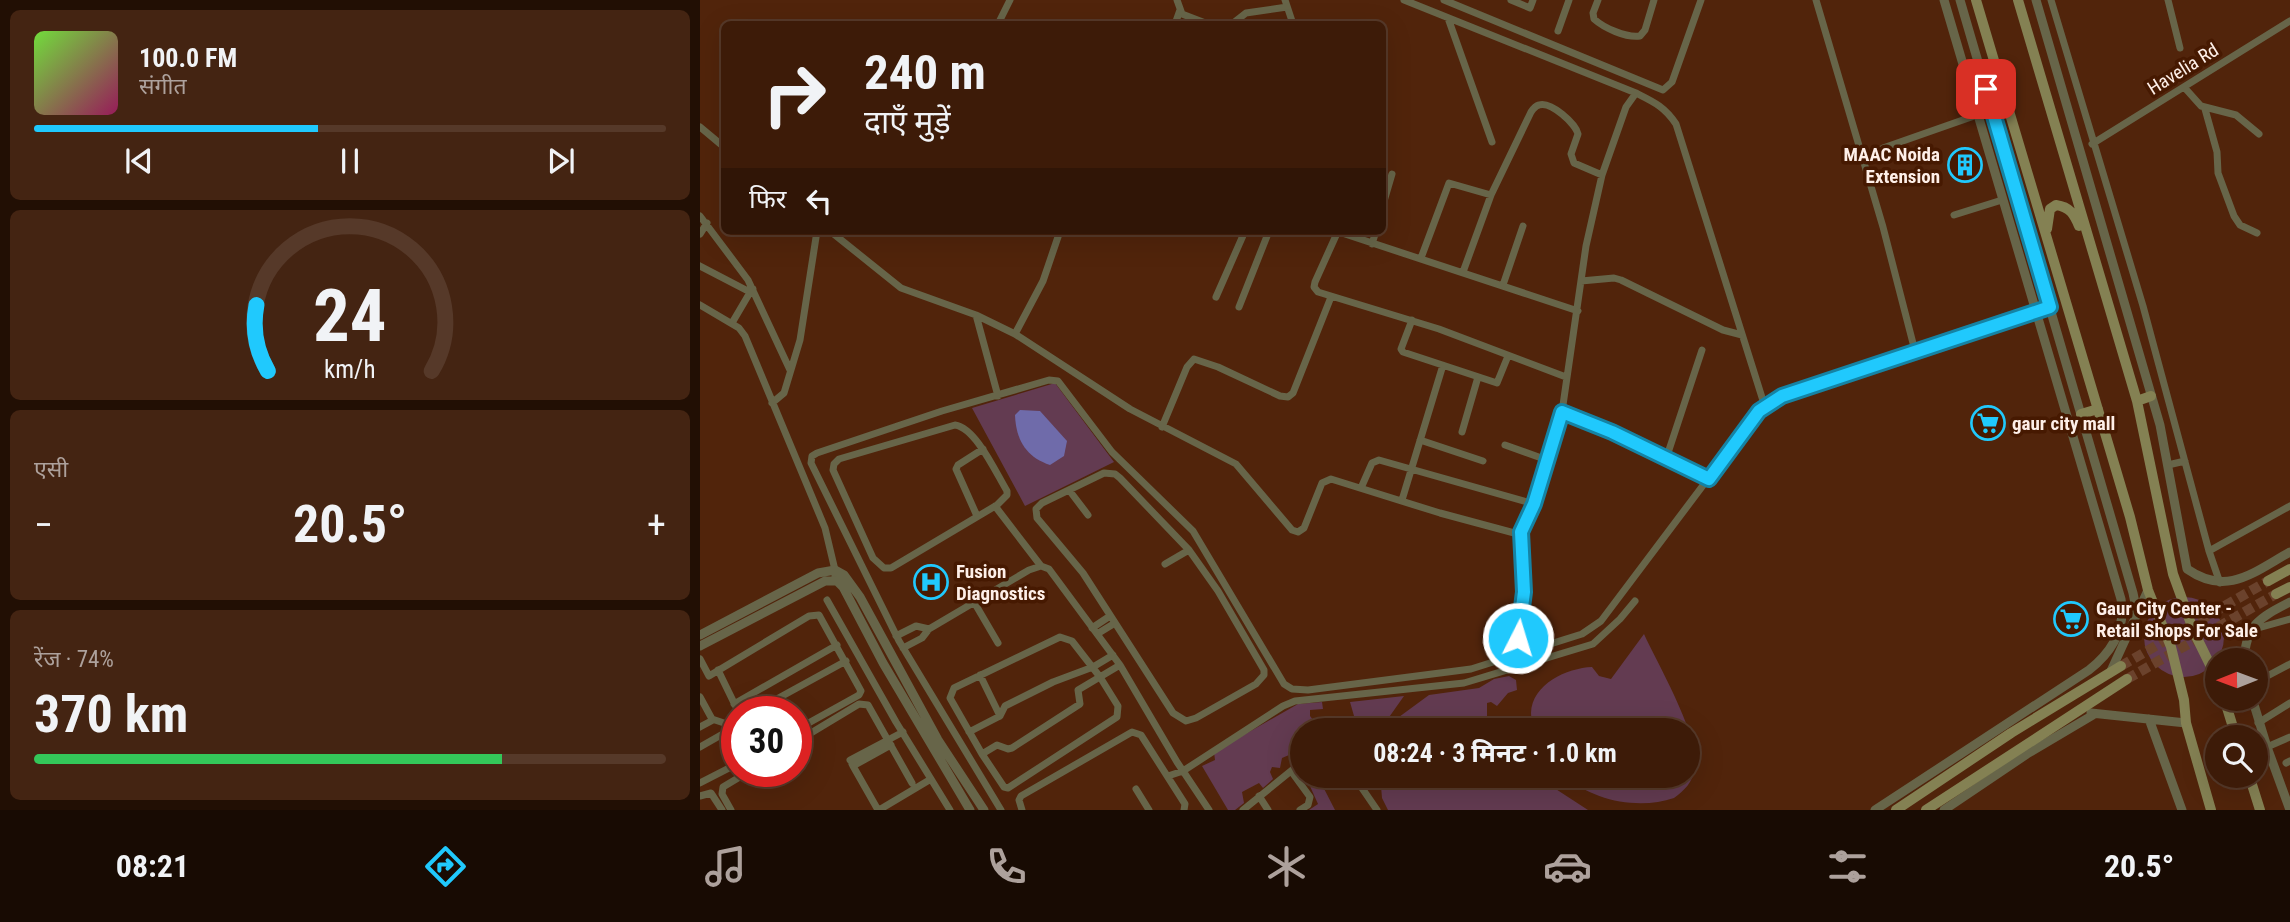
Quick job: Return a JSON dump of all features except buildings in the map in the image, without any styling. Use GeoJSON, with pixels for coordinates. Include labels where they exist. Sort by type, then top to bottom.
{"type":"FeatureCollection","features":[{"type":"Feature","properties":{"kind":"main road"},"geometry":{"type":"LineString","coordinates":[[1976,0],[2130,517],[2148,590],[2171,647],[2184,700],[2186,723],[2211,810]]}},
{"type":"Feature","properties":{"kind":"main road"},"geometry":{"type":"LineString","coordinates":[[2018,0],[2137,401],[2173,574],[2205,654]]}},
{"type":"Feature","properties":{"kind":"main road"},"geometry":{"type":"LineString","coordinates":[[2046,236],[2050,209],[2056,205],[2065,207],[2074,214],[2095,262]]}},
{"type":"Feature","properties":{"kind":"main road"},"geometry":{"type":"LineString","coordinates":[[2137,401],[2151,396]]}},
{"type":"Feature","properties":{"kind":"main road"},"geometry":{"type":"LineString","coordinates":[[2081,414],[2098,409]]}},
{"type":"Feature","properties":{"kind":"main road"},"geometry":{"type":"LineString","coordinates":[[2268,581],[2290,569]]}},
{"type":"Feature","properties":{"kind":"main road"},"geometry":{"type":"LineString","coordinates":[[2276,594],[2290,587]]}},
{"type":"Feature","properties":{"kind":"main road"},"geometry":{"type":"LineString","coordinates":[[1896,810],[2007,736],[2121,666]]}},
{"type":"Feature","properties":{"kind":"main road"},"geometry":{"type":"LineString","coordinates":[[1926,810],[2127,679]]}},
{"type":"Feature","properties":{"kind":"main road"},"geometry":{"type":"LineString","coordinates":[[2007,736],[2012,719]]}},
{"type":"Feature","properties":{"kind":"main road"},"geometry":{"type":"LineString","coordinates":[[2253,788],[2260,810]]}},
{"type":"Feature","properties":{"kind":"street"},"geometry":{"type":"LineString","coordinates":[[1000,21],[1010,0]]}},
{"type":"Feature","properties":{"kind":"street"},"geometry":{"type":"LineString","coordinates":[[1177,0],[1180,10],[1188,18],[1198,21]]}},
{"type":"Feature","properties":{"kind":"street"},"geometry":{"type":"LineString","coordinates":[[1404,0],[1636,93],[1658,103],[1666,110],[1676,124],[1765,407]]}},
{"type":"Feature","properties":{"kind":"street"},"geometry":{"type":"LineString","coordinates":[[1444,0],[1663,90],[1672,82],[1701,0]]}},
{"type":"Feature","properties":{"kind":"street"},"geometry":{"type":"LineString","coordinates":[[1511,0],[1530,8],[1533,0]]}},
{"type":"Feature","properties":{"kind":"street"},"geometry":{"type":"LineString","coordinates":[[1559,31],[1569,0]]}},
{"type":"Feature","properties":{"kind":"street"},"geometry":{"type":"LineString","coordinates":[[1598,0],[1593,13],[1594,19],[1633,37],[1640,36],[1645,30],[1654,0]]}},
{"type":"Feature","properties":{"kind":"street"},"geometry":{"type":"LineString","coordinates":[[1816,0],[1883,227],[1915,351]]}},
{"type":"Feature","properties":{"kind":"street"},"geometry":{"type":"LineString","coordinates":[[1944,0],[2121,599],[2126,627],[2110,673]]}},
{"type":"Feature","properties":{"kind":"street"},"geometry":{"type":"LineString","coordinates":[[1960,0],[2137,613]]}},
{"type":"Feature","properties":{"kind":"street"},"geometry":{"type":"LineString","coordinates":[[2036,0],[2151,396],[2168,465],[2187,569],[2199,577],[2220,583],[2241,579],[2290,552]]}},
{"type":"Feature","properties":{"kind":"street"},"geometry":{"type":"LineString","coordinates":[[2050,0],[2143,306],[2220,583]]}},
{"type":"Feature","properties":{"kind":"street"},"geometry":{"type":"LineString","coordinates":[[2168,0],[2180,48]]}},
{"type":"Feature","properties":{"kind":"street"},"geometry":{"type":"LineString","coordinates":[[1236,21],[1246,13],[1286,3],[1292,21]]}},
{"type":"Feature","properties":{"kind":"street"},"geometry":{"type":"LineString","coordinates":[[1176,21],[1180,10]]}},
{"type":"Feature","properties":{"kind":"street"},"geometry":{"type":"LineString","coordinates":[[1448,18],[1492,142]]}},
{"type":"Feature","properties":{"kind":"street","name":"Havelia Rd"},"geometry":{"type":"LineString","coordinates":[[2092,144],[2290,21]]}},
{"type":"Feature","properties":{"kind":"street"},"geometry":{"type":"LineString","coordinates":[[2184,87],[2206,108],[2236,115],[2259,134]]}},
{"type":"Feature","properties":{"kind":"street"},"geometry":{"type":"LineString","coordinates":[[1518,638],[1524,592],[1521,532],[1534,504],[1562,412],[1581,281],[1602,175],[1626,107],[1636,93]]}},
{"type":"Feature","properties":{"kind":"street"},"geometry":{"type":"LineString","coordinates":[[1463,272],[1491,195],[1536,106],[1549,106],[1577,129],[1571,154],[1574,163],[1602,175]]}},
{"type":"Feature","properties":{"kind":"street"},"geometry":{"type":"LineString","coordinates":[[2206,108],[2217,152],[2217,170],[2234,216],[2240,225],[2258,233]]}},
{"type":"Feature","properties":{"kind":"street"},"geometry":{"type":"LineString","coordinates":[[1883,148],[1978,116]]}},
{"type":"Feature","properties":{"kind":"street"},"geometry":{"type":"LineString","coordinates":[[700,127],[721,144]]}},
{"type":"Feature","properties":{"kind":"street"},"geometry":{"type":"LineString","coordinates":[[1386,194],[1392,174]]}},
{"type":"Feature","properties":{"kind":"street"},"geometry":{"type":"LineString","coordinates":[[1421,258],[1448,183],[1491,195]]}},
{"type":"Feature","properties":{"kind":"street"},"geometry":{"type":"LineString","coordinates":[[1955,215],[2002,200]]}},
{"type":"Feature","properties":{"kind":"street"},"geometry":{"type":"LineString","coordinates":[[700,216],[740,267],[753,289],[790,371]]}},
{"type":"Feature","properties":{"kind":"street"},"geometry":{"type":"LineString","coordinates":[[700,234],[707,223]]}},
{"type":"Feature","properties":{"kind":"street"},"geometry":{"type":"LineString","coordinates":[[1503,285],[1523,226]]}},
{"type":"Feature","properties":{"kind":"street"},"geometry":{"type":"LineString","coordinates":[[772,403],[784,393],[803,327],[816,235]]}},
{"type":"Feature","properties":{"kind":"street"},"geometry":{"type":"LineString","coordinates":[[835,235],[901,288],[976,315],[1015,334],[1162,427],[1236,464],[1292,530],[1298,532],[1304,528],[1322,483],[1331,479],[1518,534],[1521,532]]}},
{"type":"Feature","properties":{"kind":"street"},"geometry":{"type":"LineString","coordinates":[[1015,334],[1043,281],[1059,235]]}},
{"type":"Feature","properties":{"kind":"street"},"geometry":{"type":"LineString","coordinates":[[1216,297],[1243,235]]}},
{"type":"Feature","properties":{"kind":"street"},"geometry":{"type":"LineString","coordinates":[[1239,307],[1267,235]]}},
{"type":"Feature","properties":{"kind":"street"},"geometry":{"type":"LineString","coordinates":[[1335,235],[1315,282],[1314,288],[1318,292],[1412,320],[1566,377]]}},
{"type":"Feature","properties":{"kind":"street"},"geometry":{"type":"LineString","coordinates":[[1348,235],[1578,311]]}},
{"type":"Feature","properties":{"kind":"street"},"geometry":{"type":"LineString","coordinates":[[1372,244],[1375,235]]}},
{"type":"Feature","properties":{"kind":"street"},"geometry":{"type":"LineString","coordinates":[[700,266],[746,290],[753,289]]}},
{"type":"Feature","properties":{"kind":"street"},"geometry":{"type":"LineString","coordinates":[[1581,281],[1606,278],[1620,280],[1723,330],[1742,335]]}},
{"type":"Feature","properties":{"kind":"street"},"geometry":{"type":"LineString","coordinates":[[732,323],[753,289]]}},
{"type":"Feature","properties":{"kind":"street"},"geometry":{"type":"LineString","coordinates":[[1162,427],[1187,368],[1194,359],[1218,367],[1280,396],[1287,397],[1293,393],[1331,296]]}},
{"type":"Feature","properties":{"kind":"street"},"geometry":{"type":"LineString","coordinates":[[700,305],[732,323],[745,336],[825,528],[835,575],[883,663],[970,810]]}},
{"type":"Feature","properties":{"kind":"street"},"geometry":{"type":"LineString","coordinates":[[1058,381],[1112,452],[1193,531],[1278,676],[1288,687],[1298,690],[1471,669],[1582,634],[1601,621],[1759,411],[1782,396],[2050,307]]}},
{"type":"Feature","properties":{"kind":"street"},"geometry":{"type":"LineString","coordinates":[[976,315],[998,396]]}},
{"type":"Feature","properties":{"kind":"street"},"geometry":{"type":"LineString","coordinates":[[1412,320],[1402,351],[1497,383],[1508,356]]}},
{"type":"Feature","properties":{"kind":"street"},"geometry":{"type":"LineString","coordinates":[[1666,459],[1702,350]]}},
{"type":"Feature","properties":{"kind":"street"},"geometry":{"type":"LineString","coordinates":[[1402,500],[1443,365]]}},
{"type":"Feature","properties":{"kind":"street"},"geometry":{"type":"LineString","coordinates":[[796,458],[812,456],[942,411],[1049,380],[1058,381],[1073,372]]}},
{"type":"Feature","properties":{"kind":"street"},"geometry":{"type":"LineString","coordinates":[[1462,432],[1478,377]]}},
{"type":"Feature","properties":{"kind":"street"},"geometry":{"type":"LineString","coordinates":[[1562,412],[1612,432],[1709,479]]}},
{"type":"Feature","properties":{"kind":"street"},"geometry":{"type":"LineString","coordinates":[[961,425],[983,449],[1007,491],[1004,500],[995,506],[891,568],[884,568],[873,558],[833,470],[834,464],[839,459],[961,425]]}},
{"type":"Feature","properties":{"kind":"street"},"geometry":{"type":"LineString","coordinates":[[1420,440],[1483,461]]}},
{"type":"Feature","properties":{"kind":"street"},"geometry":{"type":"LineString","coordinates":[[1505,445],[1547,460]]}},
{"type":"Feature","properties":{"kind":"street"},"geometry":{"type":"LineString","coordinates":[[977,516],[956,469],[983,449]]}},
{"type":"Feature","properties":{"kind":"street"},"geometry":{"type":"LineString","coordinates":[[812,456],[811,463],[816,474],[896,636],[1001,810]]}},
{"type":"Feature","properties":{"kind":"street"},"geometry":{"type":"LineString","coordinates":[[1361,488],[1371,463],[1376,460],[1534,504]]}},
{"type":"Feature","properties":{"kind":"street"},"geometry":{"type":"LineString","coordinates":[[2168,465],[2185,461]]}},
{"type":"Feature","properties":{"kind":"street"},"geometry":{"type":"LineString","coordinates":[[1104,473],[1115,474],[1189,550],[1218,592],[1264,670],[1262,680],[1196,718],[1186,721],[1178,718],[1083,573],[1037,518],[1035,512],[1038,506],[1069,490],[1104,473]]}},
{"type":"Feature","properties":{"kind":"street"},"geometry":{"type":"LineString","coordinates":[[1069,490],[1088,515]]}},
{"type":"Feature","properties":{"kind":"street"},"geometry":{"type":"LineString","coordinates":[[995,506],[1041,566],[1053,573],[1113,655],[1209,810]]}},
{"type":"Feature","properties":{"kind":"street"},"geometry":{"type":"LineString","coordinates":[[2209,551],[2290,506]]}},
{"type":"Feature","properties":{"kind":"street"},"geometry":{"type":"LineString","coordinates":[[1165,564],[1189,550]]}},
{"type":"Feature","properties":{"kind":"street"},"geometry":{"type":"LineString","coordinates":[[903,648],[974,602],[1029,570],[1041,566]]}},
{"type":"Feature","properties":{"kind":"street"},"geometry":{"type":"LineString","coordinates":[[2173,574],[2187,569]]}},
{"type":"Feature","properties":{"kind":"street"},"geometry":{"type":"LineString","coordinates":[[700,635],[818,573],[844,575],[860,597],[938,740],[984,810]]}},
{"type":"Feature","properties":{"kind":"street"},"geometry":{"type":"LineString","coordinates":[[700,646],[835,575]]}},
{"type":"Feature","properties":{"kind":"street"},"geometry":{"type":"LineString","coordinates":[[1875,810],[2101,660],[2137,613],[2148,590]]}},
{"type":"Feature","properties":{"kind":"street"},"geometry":{"type":"LineString","coordinates":[[849,598],[873,592]]}},
{"type":"Feature","properties":{"kind":"street"},"geometry":{"type":"LineString","coordinates":[[827,600],[896,722],[950,810]]}},
{"type":"Feature","properties":{"kind":"street"},"geometry":{"type":"LineString","coordinates":[[1166,773],[1183,771],[1283,706],[1295,701],[1476,680],[1593,644],[1635,601]]}},
{"type":"Feature","properties":{"kind":"street"},"geometry":{"type":"LineString","coordinates":[[974,602],[998,643]]}},
{"type":"Feature","properties":{"kind":"street"},"geometry":{"type":"LineString","coordinates":[[2246,648],[2250,630],[2264,616],[2290,602]]}},
{"type":"Feature","properties":{"kind":"street"},"geometry":{"type":"LineString","coordinates":[[700,659],[709,676],[814,614],[819,615],[860,687],[859,695],[812,721]]}},
{"type":"Feature","properties":{"kind":"street"},"geometry":{"type":"LineString","coordinates":[[2250,630],[2290,619]]}},
{"type":"Feature","properties":{"kind":"street"},"geometry":{"type":"LineString","coordinates":[[1095,631],[1112,620]]}},
{"type":"Feature","properties":{"kind":"street"},"geometry":{"type":"LineString","coordinates":[[896,636],[916,626],[929,629]]}},
{"type":"Feature","properties":{"kind":"street"},"geometry":{"type":"LineString","coordinates":[[1060,637],[1072,641],[1093,667],[1118,706],[1117,717],[1008,789],[1001,784],[950,698],[954,688],[980,675],[1060,637]]}},
{"type":"Feature","properties":{"kind":"street"},"geometry":{"type":"LineString","coordinates":[[759,696],[837,645]]}},
{"type":"Feature","properties":{"kind":"street"},"geometry":{"type":"LineString","coordinates":[[969,732],[999,716],[1005,706],[1016,700],[1052,682],[1093,667],[1113,655]]}},
{"type":"Feature","properties":{"kind":"street"},"geometry":{"type":"LineString","coordinates":[[782,696],[846,661]]}},
{"type":"Feature","properties":{"kind":"street"},"geometry":{"type":"LineString","coordinates":[[867,671],[883,663]]}},
{"type":"Feature","properties":{"kind":"street"},"geometry":{"type":"LineString","coordinates":[[2268,676],[2290,664]]}},
{"type":"Feature","properties":{"kind":"street"},"geometry":{"type":"LineString","coordinates":[[982,754],[997,745],[1008,750],[1012,748],[1080,704],[1078,690],[1120,665]]}},
{"type":"Feature","properties":{"kind":"street"},"geometry":{"type":"LineString","coordinates":[[718,670],[730,696]]}},
{"type":"Feature","properties":{"kind":"street"},"geometry":{"type":"LineString","coordinates":[[980,675],[999,716]]}},
{"type":"Feature","properties":{"kind":"street"},"geometry":{"type":"LineString","coordinates":[[700,697],[709,716],[721,724]]}},
{"type":"Feature","properties":{"kind":"street"},"geometry":{"type":"LineString","coordinates":[[2256,711],[2259,723],[2290,703]]}},
{"type":"Feature","properties":{"kind":"street"},"geometry":{"type":"LineString","coordinates":[[812,732],[859,704],[868,705],[912,783]]}},
{"type":"Feature","properties":{"kind":"street"},"geometry":{"type":"LineString","coordinates":[[2081,708],[2093,715],[2186,723]]}},
{"type":"Feature","properties":{"kind":"street"},"geometry":{"type":"LineString","coordinates":[[1944,810],[2027,754],[2093,715]]}},
{"type":"Feature","properties":{"kind":"street"},"geometry":{"type":"LineString","coordinates":[[2150,719],[2182,810]]}},
{"type":"Feature","properties":{"kind":"street"},"geometry":{"type":"LineString","coordinates":[[700,727],[713,720]]}},
{"type":"Feature","properties":{"kind":"street"},"geometry":{"type":"LineString","coordinates":[[882,729],[896,722]]}},
{"type":"Feature","properties":{"kind":"street"},"geometry":{"type":"LineString","coordinates":[[700,747],[721,731]]}},
{"type":"Feature","properties":{"kind":"street"},"geometry":{"type":"LineString","coordinates":[[902,732],[890,743],[850,760],[878,810],[931,779]]}},
{"type":"Feature","properties":{"kind":"street"},"geometry":{"type":"LineString","coordinates":[[1022,810],[1018,800],[1021,796],[1132,732],[1141,735],[1185,804],[1184,810]]}},
{"type":"Feature","properties":{"kind":"street"},"geometry":{"type":"LineString","coordinates":[[2268,747],[2290,737]]}},
{"type":"Feature","properties":{"kind":"street"},"geometry":{"type":"LineString","coordinates":[[2268,750],[2290,810]]}},
{"type":"Feature","properties":{"kind":"street"},"geometry":{"type":"LineString","coordinates":[[1166,773],[1177,762]]}},
{"type":"Feature","properties":{"kind":"street"},"geometry":{"type":"LineString","coordinates":[[700,783],[721,772]]}},
{"type":"Feature","properties":{"kind":"street"},"geometry":{"type":"LineString","coordinates":[[1243,810],[1290,772]]}},
{"type":"Feature","properties":{"kind":"street"},"geometry":{"type":"LineString","coordinates":[[726,787],[722,790],[731,810]]}},
{"type":"Feature","properties":{"kind":"street"},"geometry":{"type":"LineString","coordinates":[[1300,810],[1308,805],[1310,797],[1303,788]]}},
{"type":"Feature","properties":{"kind":"street"},"geometry":{"type":"LineString","coordinates":[[1362,788],[1377,810]]}},
{"type":"Feature","properties":{"kind":"street"},"geometry":{"type":"LineString","coordinates":[[1136,789],[1149,810]]}},
{"type":"Feature","properties":{"kind":"street"},"geometry":{"type":"LineString","coordinates":[[700,796],[711,793],[722,810]]}},
{"type":"Feature","properties":{"kind":"street"},"geometry":{"type":"LineString","coordinates":[[1259,796],[1268,810]]}},
{"type":"Feature","properties":{"kind":"shaded area"},"geometry":{"type":"Polygon","coordinates":[[[1055,383],[1114,462],[1025,506],[972,408],[1055,383]]]}},
{"type":"Feature","properties":{"kind":"shaded area"},"geometry":{"type":"Polygon","coordinates":[[[1020,410],[1040,411],[1067,441],[1064,456],[1050,465],[1029,452],[1020,440],[1016,424],[1015,415],[1020,410]]]}},
{"type":"Feature","properties":{"kind":"shaded area"},"geometry":{"type":"Polygon","coordinates":[[[2176,598],[2192,598],[2206,604],[2217,615],[2223,629],[2222,648],[2205,648],[2205,671],[2192,676],[2176,676],[2162,670],[2151,659],[2145,645],[2145,629],[2151,615],[2162,604],[2176,598]]]}},
{"type":"Feature","properties":{"kind":"shaded area"},"geometry":{"type":"Polygon","coordinates":[[[1644,634],[1684,718],[1532,718],[1537,694],[1562,674],[1592,667],[1599,676],[1611,679],[1644,634]]]}},
{"type":"Feature","properties":{"kind":"shaded area"},"geometry":{"type":"Polygon","coordinates":[[[1509,676],[1516,680],[1517,690],[1508,693],[1497,706],[1491,702],[1487,703],[1487,718],[1398,718],[1429,695],[1479,688],[1494,679],[1509,676]]]}},
{"type":"Feature","properties":{"kind":"shaded area"},"geometry":{"type":"Polygon","coordinates":[[[1404,696],[1388,718],[1355,718],[1350,702],[1404,696]]]}},
{"type":"Feature","properties":{"kind":"shaded area"},"geometry":{"type":"Polygon","coordinates":[[[1322,702],[1323,709],[1310,710],[1312,718],[1290,718],[1290,756],[1282,758],[1280,768],[1272,767],[1270,772],[1273,779],[1263,788],[1259,783],[1242,792],[1244,803],[1235,810],[1228,810],[1202,766],[1215,760],[1214,752],[1298,704],[1322,702]]]}},
{"type":"Feature","properties":{"kind":"shaded area"},"geometry":{"type":"Polygon","coordinates":[[[1311,788],[1324,788],[1335,810],[1309,810],[1318,804],[1311,788]]]}},
{"type":"Feature","properties":{"kind":"shaded area"},"geometry":{"type":"Polygon","coordinates":[[[1381,788],[1554,788],[1588,810],[1388,810],[1382,798],[1381,788]]]}},
{"type":"Feature","properties":{"kind":"shaded area"},"geometry":{"type":"Polygon","coordinates":[[[1582,788],[1686,788],[1674,798],[1646,803],[1616,801],[1582,788]]]}},
{"type":"Feature","properties":{"kind":"tunnel"},"geometry":{"type":"LineString","coordinates":[[2121,666],[2268,581]]}},
{"type":"Feature","properties":{"kind":"tunnel"},"geometry":{"type":"LineString","coordinates":[[2127,679],[2276,594]]}},
{"type":"Feature","properties":{"kind":"place","name":"MAAC Noida Extension"},"geometry":{"type":"Point","coordinates":[1965,165]}},
{"type":"Feature","properties":{"kind":"place","name":"gaur city mall"},"geometry":{"type":"Point","coordinates":[1988,423]}},
{"type":"Feature","properties":{"kind":"place","name":"Fusion Diagnostics"},"geometry":{"type":"Point","coordinates":[931,582]}},
{"type":"Feature","properties":{"kind":"place","name":"Gaur City Center - Retail Shops For Sale"},"geometry":{"type":"Point","coordinates":[2071,619]}},
{"type":"Feature","properties":{"kind":"route"},"geometry":{"type":"LineString","coordinates":[[1518,638],[1521,598],[1524,592],[1521,532],[1534,504],[1562,412],[1612,432],[1709,479],[1759,411],[1770,402],[2050,307],[1986,89]]}}]}
